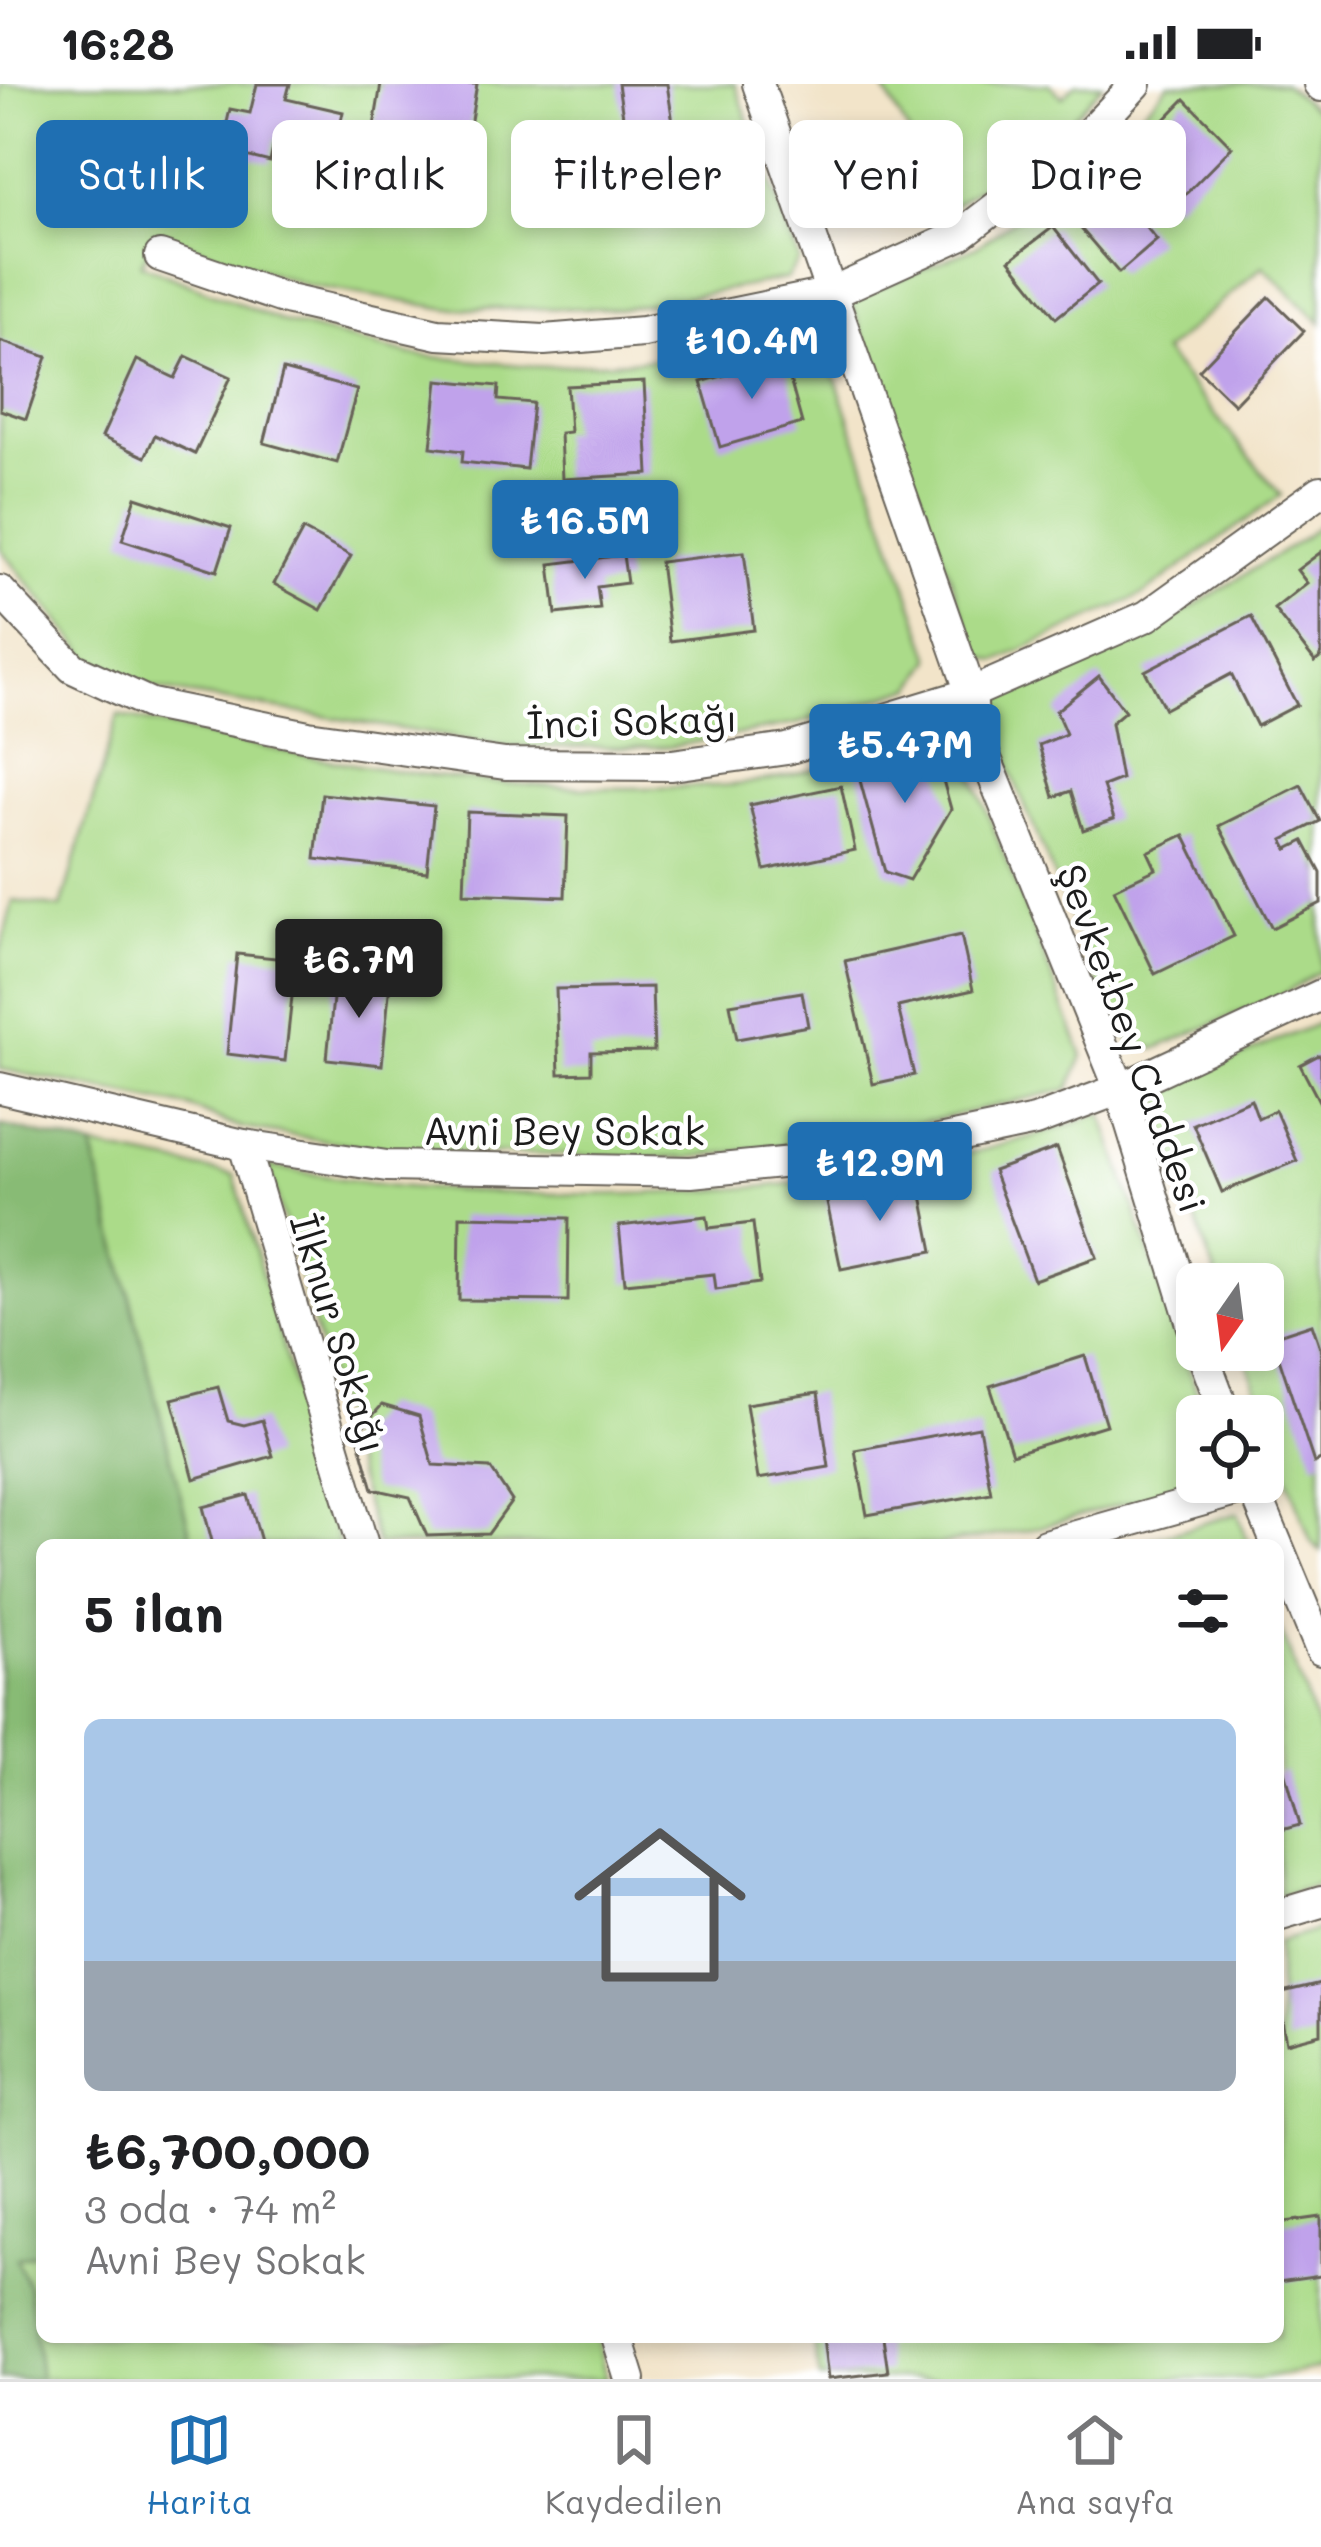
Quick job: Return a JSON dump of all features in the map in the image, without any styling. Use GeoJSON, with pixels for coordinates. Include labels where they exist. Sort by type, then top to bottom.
{"type":"FeatureCollection","features":[{"type":"Feature","properties":{"kind":"street","name":"Şevketbey Caddesi"},"geometry":{"type":"LineString","coordinates":[[758,84],[971,693],[974,729],[1120,1089],[1176,1272]]}},
{"type":"Feature","properties":{"kind":"street"},"geometry":{"type":"LineString","coordinates":[[160,256],[289,300],[438,334],[544,340],[643,332],[832,293],[960,235],[1078,145],[1136,84]]}},
{"type":"Feature","properties":{"kind":"street","name":"İnci Sokağı"},"geometry":{"type":"LineString","coordinates":[[0,591],[74,668],[152,704],[308,736],[505,764],[672,765],[787,749],[971,693],[1147,616],[1321,491]]}},
{"type":"Feature","properties":{"kind":"street","name":"Avni Bey Sokak"},"geometry":{"type":"LineString","coordinates":[[0,1088],[244,1144],[387,1166],[691,1172],[881,1153],[1035,1121],[1120,1089],[1321,995]]}},
{"type":"Feature","properties":{"kind":"street","name":"İlknur Sokağı"},"geometry":{"type":"LineString","coordinates":[[244,1144],[361,1539]]}},
{"type":"Feature","properties":{"kind":"street"},"geometry":{"type":"LineString","coordinates":[[1065,1539],[1188,1503]]}},
{"type":"Feature","properties":{"kind":"street"},"geometry":{"type":"LineString","coordinates":[[1262,1503],[1281,1539]]}},
{"type":"Feature","properties":{"kind":"street"},"geometry":{"type":"LineString","coordinates":[[1284,1544],[1311,1595],[1321,1650]]}},
{"type":"Feature","properties":{"kind":"street"},"geometry":{"type":"LineString","coordinates":[[1284,1913],[1321,1902]]}},
{"type":"Feature","properties":{"kind":"street"},"geometry":{"type":"LineString","coordinates":[[619,2343],[630,2379]]}},
{"type":"Feature","properties":{"kind":"green space"},"geometry":{"type":"Polygon","coordinates":[[[0,84],[735,84],[748,120],[511,120],[511,228],[765,228],[765,166],[799,260],[786,279],[625,308],[448,309],[306,285],[158,234],[141,264],[283,322],[412,355],[542,367],[675,358],[818,328],[932,659],[914,687],[800,723],[670,747],[512,747],[154,689],[90,659],[0,548],[0,84]]]}},
{"type":"Feature","properties":{"kind":"green space"},"geometry":{"type":"Polygon","coordinates":[[[881,84],[1050,84],[1062,97],[1076,84],[1103,84],[1071,120],[987,120],[987,182],[963,199],[963,120],[901,120],[881,84]]]}},
{"type":"Feature","properties":{"kind":"green space"},"geometry":{"type":"Polygon","coordinates":[[[1169,84],[1284,84],[1321,114],[1321,323],[1263,266],[1163,352],[1281,495],[1144,594],[997,661],[979,656],[850,299],[976,247],[1003,228],[1186,228],[1186,120],[1135,120],[1169,84]]]}},
{"type":"Feature","properties":{"kind":"green space"},"geometry":{"type":"Polygon","coordinates":[[[1321,523],[1321,971],[1282,995],[1155,1049],[1120,1035],[989,719],[1001,696],[1164,624],[1321,523]]]}},
{"type":"Feature","properties":{"kind":"green space"},"geometry":{"type":"Polygon","coordinates":[[[118,715],[373,767],[502,783],[632,788],[769,780],[848,759],[951,720],[1083,1056],[1069,1089],[877,1133],[686,1158],[393,1151],[237,1127],[189,1107],[0,1069],[0,953],[13,901],[61,908],[118,715]]]}},
{"type":"Feature","properties":{"kind":"green space"},"geometry":{"type":"Polygon","coordinates":[[[1321,1022],[1321,1551],[1311,1542],[1284,1466],[1284,1395],[1259,1395],[1250,1371],[1284,1371],[1284,1263],[1211,1263],[1159,1117],[1165,1088],[1321,1022]]]}},
{"type":"Feature","properties":{"kind":"green space"},"geometry":{"type":"Polygon","coordinates":[[[1102,1113],[1176,1331],[1176,1371],[1190,1371],[1198,1395],[1176,1395],[1176,1489],[1029,1530],[975,1539],[375,1539],[268,1166],[379,1184],[571,1194],[753,1187],[933,1161],[1102,1113]]]}},
{"type":"Feature","properties":{"kind":"green space"},"geometry":{"type":"Polygon","coordinates":[[[0,1125],[92,1147],[191,1539],[36,1539],[36,2253],[16,2259],[29,2288],[40,2379],[0,2379],[0,1125]]]}},
{"type":"Feature","properties":{"kind":"green space"},"geometry":{"type":"Polygon","coordinates":[[[92,1147],[234,1175],[337,1539],[191,1539],[92,1147]]]}},
{"type":"Feature","properties":{"kind":"green space"},"geometry":{"type":"Polygon","coordinates":[[[1238,1513],[1247,1539],[1151,1539],[1238,1513]]]}},
{"type":"Feature","properties":{"kind":"green space"},"geometry":{"type":"Polygon","coordinates":[[[1284,1638],[1321,1737],[1321,1883],[1284,1893],[1284,1638]]]}},
{"type":"Feature","properties":{"kind":"green space"},"geometry":{"type":"Polygon","coordinates":[[[1321,1929],[1321,2368],[1259,2379],[820,2379],[814,2343],[1284,2343],[1284,1940],[1321,1929]]]}},
{"type":"Feature","properties":{"kind":"green space"},"geometry":{"type":"Polygon","coordinates":[[[36,2253],[36,2343],[598,2343],[606,2379],[0,2379],[0,2263],[36,2253]]]}},
{"type":"Feature","properties":{"kind":"building"},"geometry":{"type":"Polygon","coordinates":[[[257,84],[290,84],[286,99],[343,112],[341,120],[272,120],[270,162],[248,157],[248,120],[228,120],[230,109],[250,113],[257,84]]]}},
{"type":"Feature","properties":{"kind":"building"},"geometry":{"type":"Polygon","coordinates":[[[381,84],[477,84],[471,120],[375,120],[381,84]]]}},
{"type":"Feature","properties":{"kind":"building"},"geometry":{"type":"Polygon","coordinates":[[[618,84],[667,84],[673,120],[624,120],[618,84]]]}},
{"type":"Feature","properties":{"kind":"building"},"geometry":{"type":"Polygon","coordinates":[[[1185,99],[1232,147],[1186,194],[1186,120],[1164,120],[1185,99]]]}},
{"type":"Feature","properties":{"kind":"building"},"geometry":{"type":"Polygon","coordinates":[[[1054,228],[1098,284],[1056,318],[1010,260],[1054,228]]]}},
{"type":"Feature","properties":{"kind":"building"},"geometry":{"type":"Polygon","coordinates":[[[1080,228],[1147,228],[1157,240],[1119,273],[1080,228]]]}},
{"type":"Feature","properties":{"kind":"building"},"geometry":{"type":"Polygon","coordinates":[[[1269,297],[1304,331],[1234,404],[1199,370],[1269,297]]]}},
{"type":"Feature","properties":{"kind":"building"},"geometry":{"type":"Polygon","coordinates":[[[0,341],[47,357],[26,419],[0,410],[0,341]]]}},
{"type":"Feature","properties":{"kind":"building"},"geometry":{"type":"Polygon","coordinates":[[[186,356],[231,377],[195,454],[155,435],[145,457],[102,437],[137,360],[175,378],[186,356]]]}},
{"type":"Feature","properties":{"kind":"building"},"geometry":{"type":"Polygon","coordinates":[[[784,358],[802,423],[720,447],[701,382],[784,358]]]}},
{"type":"Feature","properties":{"kind":"building"},"geometry":{"type":"Polygon","coordinates":[[[283,370],[357,390],[337,463],[264,443],[283,370]]]}},
{"type":"Feature","properties":{"kind":"building"},"geometry":{"type":"Polygon","coordinates":[[[438,380],[499,386],[498,400],[533,403],[526,469],[462,462],[463,451],[431,447],[438,380]]]}},
{"type":"Feature","properties":{"kind":"building"},"geometry":{"type":"Polygon","coordinates":[[[644,382],[649,474],[562,479],[560,433],[570,432],[567,386],[644,382]]]}},
{"type":"Feature","properties":{"kind":"building"},"geometry":{"type":"Polygon","coordinates":[[[136,497],[231,528],[217,571],[122,540],[136,497]]]}},
{"type":"Feature","properties":{"kind":"building"},"geometry":{"type":"Polygon","coordinates":[[[303,530],[351,556],[321,610],[274,584],[303,530]]]}},
{"type":"Feature","properties":{"kind":"building"},"geometry":{"type":"Polygon","coordinates":[[[744,552],[754,630],[670,641],[660,562],[744,552]]]}},
{"type":"Feature","properties":{"kind":"building"},"geometry":{"type":"Polygon","coordinates":[[[1321,552],[1321,657],[1315,662],[1274,609],[1307,583],[1297,570],[1321,552]]]}},
{"type":"Feature","properties":{"kind":"building"},"geometry":{"type":"Polygon","coordinates":[[[623,555],[627,583],[597,587],[600,609],[556,614],[550,564],[623,555]]]}},
{"type":"Feature","properties":{"kind":"building"},"geometry":{"type":"Polygon","coordinates":[[[1251,616],[1297,705],[1257,726],[1231,674],[1165,709],[1145,671],[1251,616]]]}},
{"type":"Feature","properties":{"kind":"building"},"geometry":{"type":"Polygon","coordinates":[[[1099,676],[1125,711],[1111,723],[1121,779],[1103,786],[1114,819],[1083,830],[1071,791],[1054,797],[1039,745],[1066,734],[1056,711],[1099,676]]]}},
{"type":"Feature","properties":{"kind":"building"},"geometry":{"type":"Polygon","coordinates":[[[933,744],[951,809],[909,880],[885,872],[856,766],[933,744]]]}},
{"type":"Feature","properties":{"kind":"building"},"geometry":{"type":"Polygon","coordinates":[[[1301,785],[1320,821],[1283,840],[1288,849],[1304,841],[1321,873],[1321,903],[1272,928],[1219,826],[1301,785]]]}},
{"type":"Feature","properties":{"kind":"building"},"geometry":{"type":"Polygon","coordinates":[[[841,786],[855,850],[765,870],[750,805],[841,786]]]}},
{"type":"Feature","properties":{"kind":"building"},"geometry":{"type":"Polygon","coordinates":[[[322,794],[434,806],[427,872],[315,859],[322,794]]]}},
{"type":"Feature","properties":{"kind":"building"},"geometry":{"type":"Polygon","coordinates":[[[467,812],[568,816],[565,897],[464,893],[467,812]]]}},
{"type":"Feature","properties":{"kind":"building"},"geometry":{"type":"Polygon","coordinates":[[[1184,835],[1234,936],[1155,974],[1114,889],[1156,869],[1148,852],[1184,835]]]}},
{"type":"Feature","properties":{"kind":"building"},"geometry":{"type":"Polygon","coordinates":[[[961,935],[973,990],[898,1007],[914,1075],[873,1084],[845,961],[961,935]]]}},
{"type":"Feature","properties":{"kind":"building"},"geometry":{"type":"Polygon","coordinates":[[[237,954],[296,960],[285,1061],[227,1054],[237,954]]]}},
{"type":"Feature","properties":{"kind":"building"},"geometry":{"type":"Polygon","coordinates":[[[335,978],[390,983],[382,1065],[327,1059],[335,978]]]}},
{"type":"Feature","properties":{"kind":"building"},"geometry":{"type":"Polygon","coordinates":[[[652,987],[654,1051],[591,1052],[591,1073],[559,1074],[556,989],[652,987]]]}},
{"type":"Feature","properties":{"kind":"building"},"geometry":{"type":"Polygon","coordinates":[[[802,992],[808,1026],[737,1039],[730,1004],[802,992]]]}},
{"type":"Feature","properties":{"kind":"building"},"geometry":{"type":"Polygon","coordinates":[[[1321,1058],[1321,1105],[1300,1065],[1321,1058]]]}},
{"type":"Feature","properties":{"kind":"building"},"geometry":{"type":"Polygon","coordinates":[[[1251,1099],[1258,1118],[1275,1110],[1297,1161],[1222,1192],[1193,1124],[1251,1099]]]}},
{"type":"Feature","properties":{"kind":"building"},"geometry":{"type":"Polygon","coordinates":[[[1057,1148],[1097,1257],[1034,1280],[993,1171],[1057,1148]]]}},
{"type":"Feature","properties":{"kind":"building"},"geometry":{"type":"Polygon","coordinates":[[[919,1180],[933,1251],[841,1269],[826,1198],[919,1180]]]}},
{"type":"Feature","properties":{"kind":"building"},"geometry":{"type":"Polygon","coordinates":[[[460,1216],[569,1218],[568,1301],[459,1300],[460,1216]]]}},
{"type":"Feature","properties":{"kind":"building"},"geometry":{"type":"Polygon","coordinates":[[[707,1216],[709,1228],[753,1223],[760,1283],[716,1289],[714,1274],[625,1283],[619,1226],[707,1216]]]}},
{"type":"Feature","properties":{"kind":"building"},"geometry":{"type":"Polygon","coordinates":[[[1312,1324],[1321,1350],[1321,1460],[1314,1463],[1283,1371],[1284,1333],[1312,1324]]]}},
{"type":"Feature","properties":{"kind":"building"},"geometry":{"type":"Polygon","coordinates":[[[1085,1356],[1106,1425],[1012,1454],[990,1386],[1085,1356]]]}},
{"type":"Feature","properties":{"kind":"building"},"geometry":{"type":"Polygon","coordinates":[[[218,1387],[228,1421],[244,1425],[262,1420],[273,1456],[194,1479],[172,1399],[218,1387]]]}},
{"type":"Feature","properties":{"kind":"building"},"geometry":{"type":"Polygon","coordinates":[[[818,1393],[829,1467],[758,1479],[746,1404],[818,1393]]]}},
{"type":"Feature","properties":{"kind":"building"},"geometry":{"type":"Polygon","coordinates":[[[382,1405],[419,1416],[433,1465],[490,1468],[512,1501],[488,1534],[427,1536],[410,1497],[373,1489],[357,1433],[382,1405]]]}},
{"type":"Feature","properties":{"kind":"building"},"geometry":{"type":"Polygon","coordinates":[[[979,1427],[991,1493],[867,1515],[855,1450],[979,1427]]]}},
{"type":"Feature","properties":{"kind":"building"},"geometry":{"type":"Polygon","coordinates":[[[248,1495],[260,1539],[211,1539],[203,1507],[248,1495]]]}},
{"type":"Feature","properties":{"kind":"building"},"geometry":{"type":"Polygon","coordinates":[[[1284,1771],[1300,1825],[1284,1829],[1284,1771]]]}},
{"type":"Feature","properties":{"kind":"building"},"geometry":{"type":"Polygon","coordinates":[[[1321,1984],[1321,2034],[1287,2043],[1284,1993],[1321,1984]]]}},
{"type":"Feature","properties":{"kind":"building"},"geometry":{"type":"Polygon","coordinates":[[[1321,2217],[1321,2276],[1284,2281],[1284,2222],[1321,2217]]]}},
{"type":"Feature","properties":{"kind":"building"},"geometry":{"type":"Polygon","coordinates":[[[824,2343],[884,2343],[888,2372],[828,2379],[824,2343]]]}}]}
